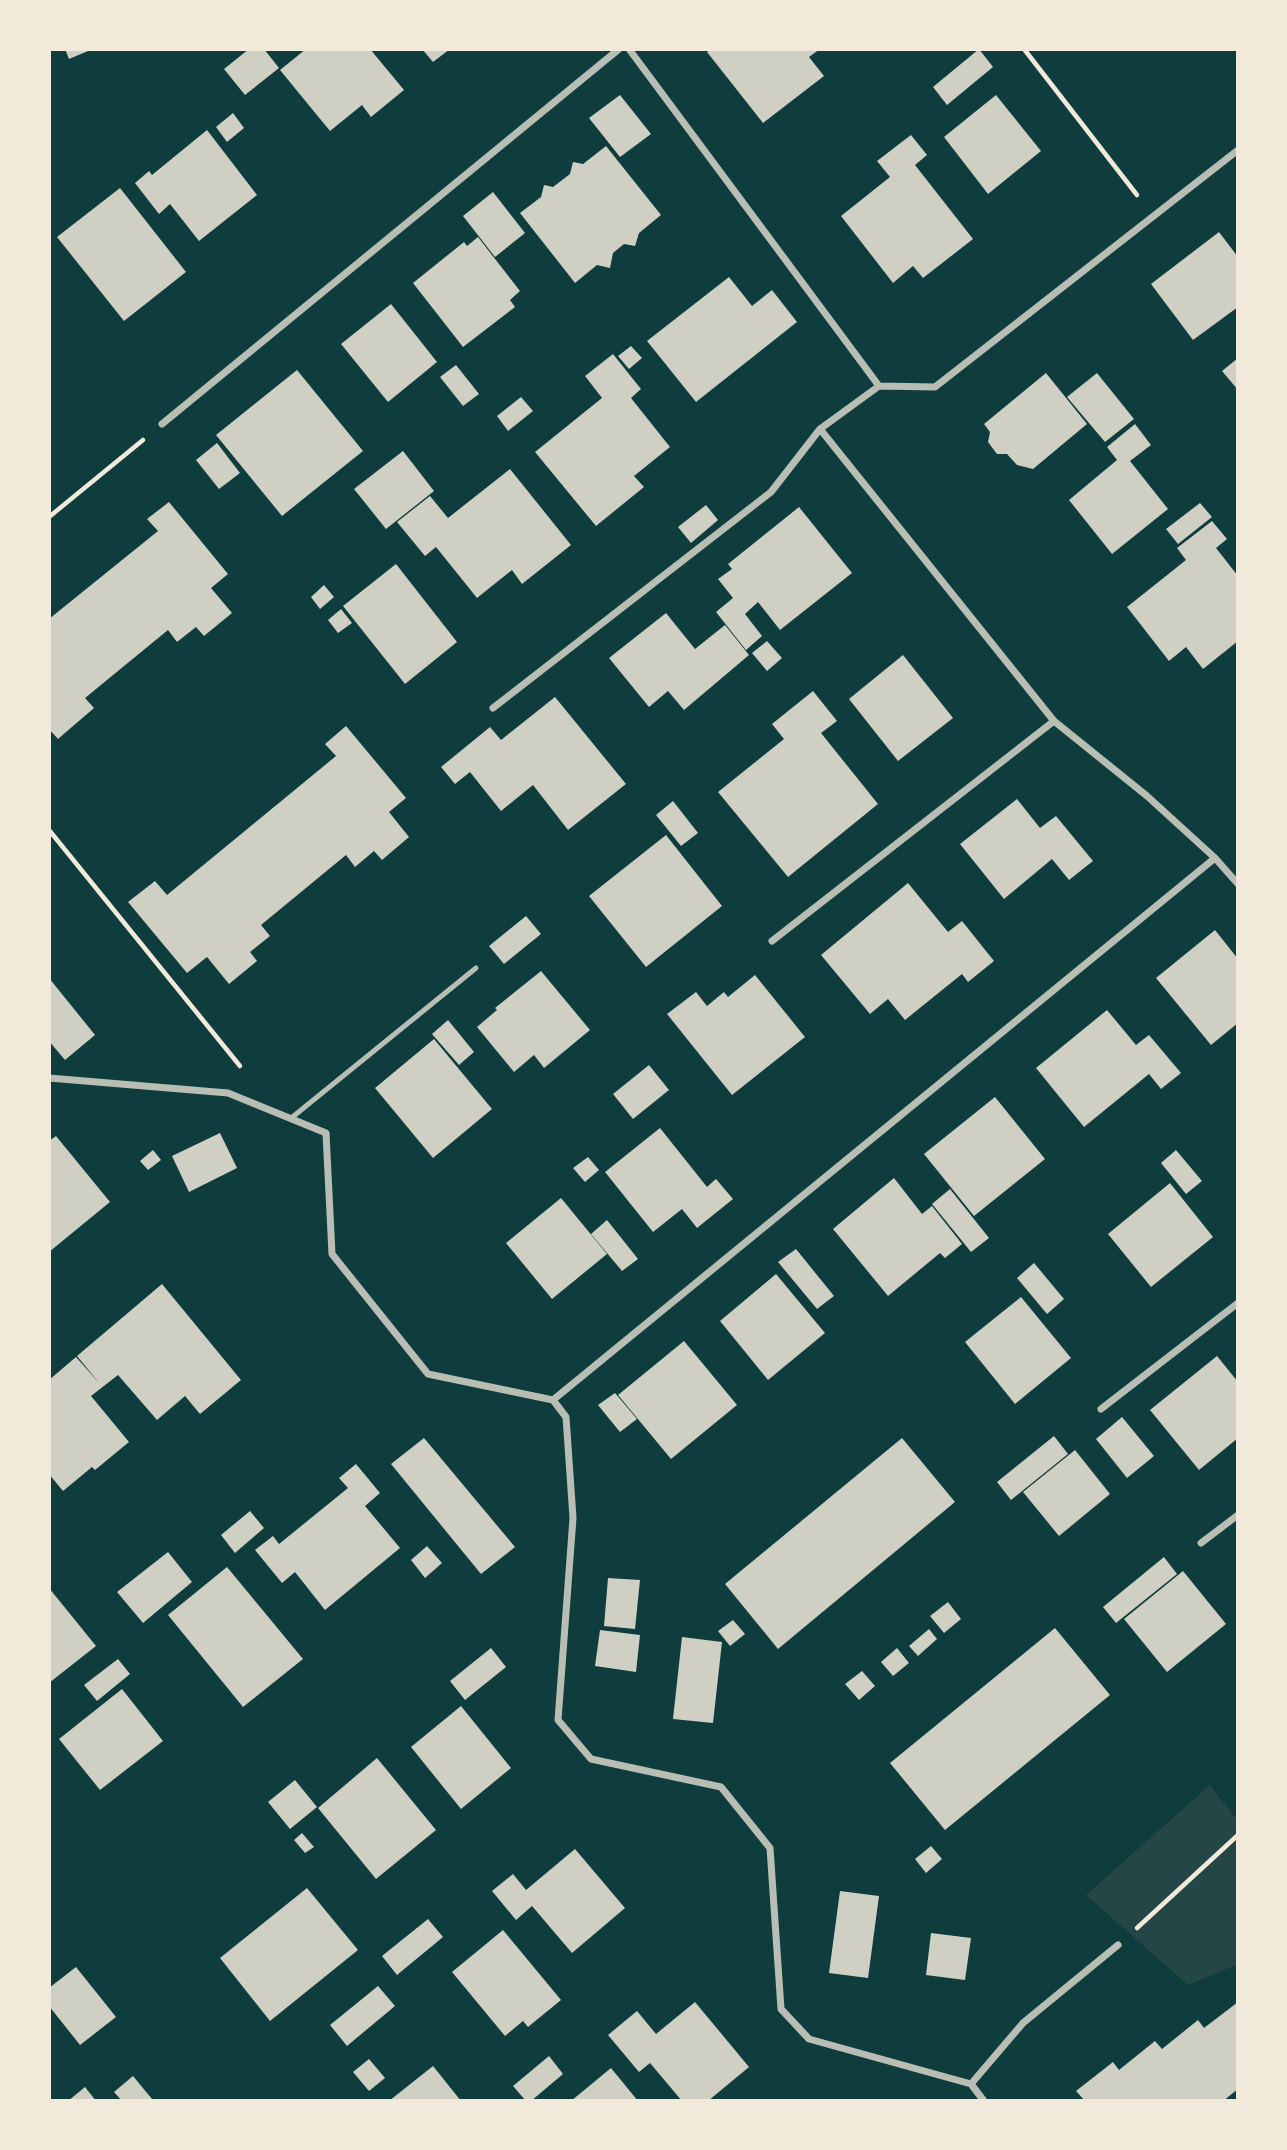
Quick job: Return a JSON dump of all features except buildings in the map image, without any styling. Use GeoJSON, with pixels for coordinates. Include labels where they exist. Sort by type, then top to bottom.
{"type":"FeatureCollection","features":[{"type":"Feature","properties":{"kind":"street"},"geometry":{"type":"LineString","coordinates":[[162,424],[619,49]]}},
{"type":"Feature","properties":{"kind":"street"},"geometry":{"type":"LineString","coordinates":[[629,49],[879,386]]}},
{"type":"Feature","properties":{"kind":"street"},"geometry":{"type":"LineString","coordinates":[[493,708],[771,492],[820,429],[879,386],[935,387],[1238,150]]}},
{"type":"Feature","properties":{"kind":"street"},"geometry":{"type":"LineString","coordinates":[[820,429],[1054,721],[1147,796],[1215,858],[1238,884]]}},
{"type":"Feature","properties":{"kind":"street"},"geometry":{"type":"LineString","coordinates":[[772,941],[1054,721]]}},
{"type":"Feature","properties":{"kind":"street"},"geometry":{"type":"LineString","coordinates":[[553,1400],[1215,858]]}},
{"type":"Feature","properties":{"kind":"street"},"geometry":{"type":"LineString","coordinates":[[49,1078],[228,1093],[326,1133],[332,1254],[428,1374],[553,1400],[566,1417],[573,1518],[558,1720],[591,1759],[721,1787],[770,1848],[781,2009],[809,2039],[971,2084],[984,2101]]}},
{"type":"Feature","properties":{"kind":"street"},"geometry":{"type":"LineString","coordinates":[[1101,1409],[1238,1303]]}},
{"type":"Feature","properties":{"kind":"street"},"geometry":{"type":"LineString","coordinates":[[1201,1543],[1238,1515]]}},
{"type":"Feature","properties":{"kind":"street"},"geometry":{"type":"LineString","coordinates":[[971,2084],[1023,2023],[1118,1945]]}},
{"type":"Feature","properties":{"kind":"lane"},"geometry":{"type":"LineString","coordinates":[[290,1119],[476,968]]}},
{"type":"Feature","properties":{"kind":"path"},"geometry":{"type":"LineString","coordinates":[[1024,49],[1154,216]]}},
{"type":"Feature","properties":{"kind":"path"},"geometry":{"type":"LineString","coordinates":[[49,517],[162,424]]}},
{"type":"Feature","properties":{"kind":"path"},"geometry":{"type":"LineString","coordinates":[[49,830],[244,1071]]}},
{"type":"Feature","properties":{"kind":"path"},"geometry":{"type":"LineString","coordinates":[[1118,1945],[1238,1835]]}},
{"type":"Feature","properties":{"kind":"shaded area"},"geometry":{"type":"Polygon","coordinates":[[[1210,1785],[1238,1821],[1238,1964],[1188,1985],[1086,1895],[1210,1785]]]}}]}
